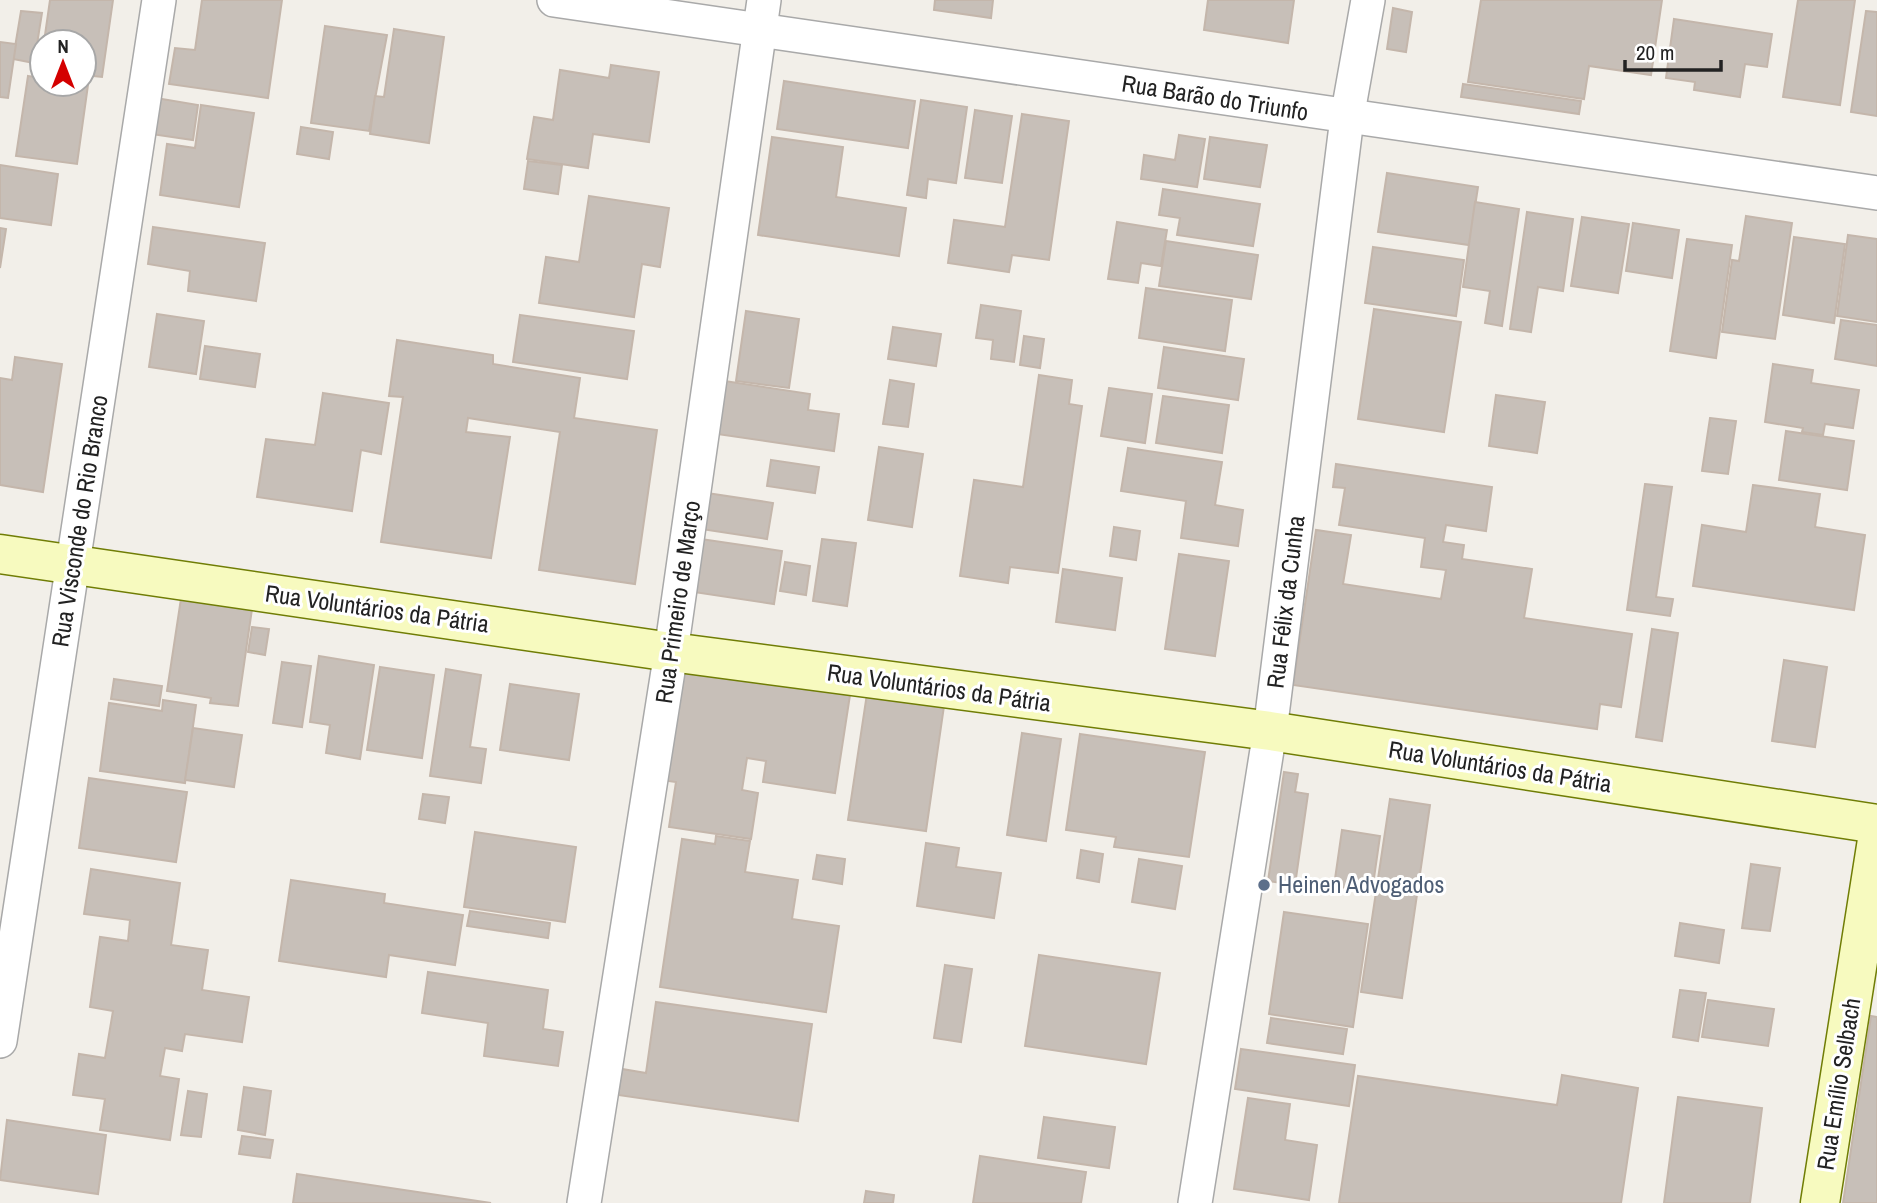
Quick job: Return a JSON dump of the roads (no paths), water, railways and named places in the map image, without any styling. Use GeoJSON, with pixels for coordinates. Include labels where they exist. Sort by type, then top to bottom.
{"type":"FeatureCollection","features":[{"type":"Feature","properties":{"kind":"main road","name":"Rua Voluntários da Pátria"},"geometry":{"type":"LineString","coordinates":[[0,554],[671,652],[1270,732],[1877,824]]}},
{"type":"Feature","properties":{"kind":"main road","name":"Rua Emílio Selbach"},"geometry":{"type":"LineString","coordinates":[[1820,1203],[1877,840]]}},
{"type":"Feature","properties":{"kind":"street","name":"Rua Visconde do Rio Branco"},"geometry":{"type":"LineString","coordinates":[[0,1041],[159,0]]}},
{"type":"Feature","properties":{"kind":"street","name":"Rua Barão do Triunfo"},"geometry":{"type":"LineString","coordinates":[[554,0],[762,15],[1347,118],[1877,193]]}},
{"type":"Feature","properties":{"kind":"street","name":"Rua Félix da Cunha"},"geometry":{"type":"LineString","coordinates":[[1195,1203],[1270,732],[1347,118],[1367,0]]}},
{"type":"Feature","properties":{"kind":"street","name":"Rua Primeiro de Março"},"geometry":{"type":"LineString","coordinates":[[584,1203],[671,652],[762,15]]}},
{"type":"Feature","properties":{"kind":"place","name":"Heinen Advogados"},"geometry":{"type":"Point","coordinates":[1264,885]}}]}
